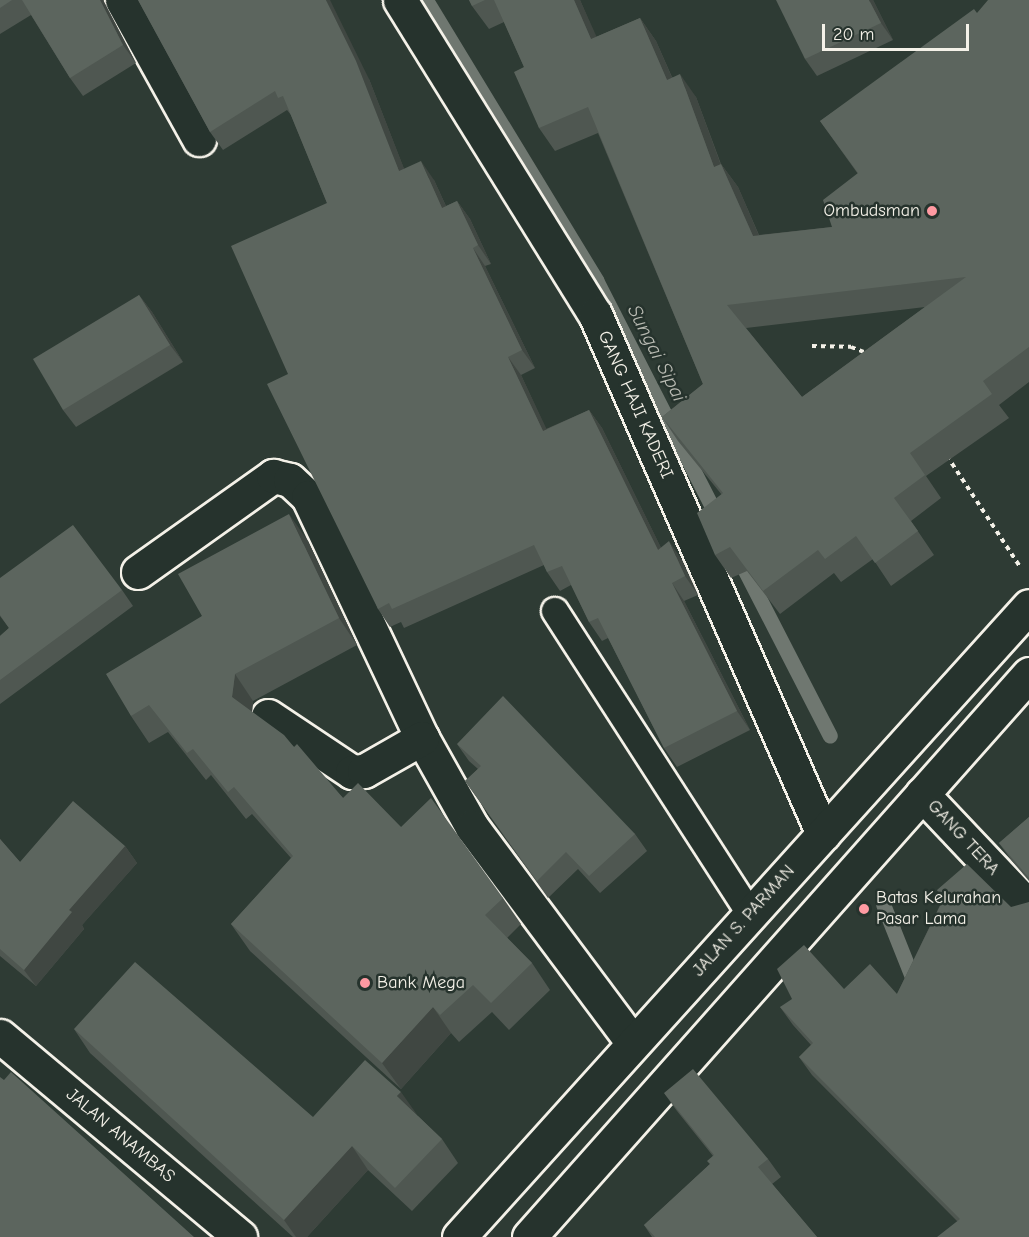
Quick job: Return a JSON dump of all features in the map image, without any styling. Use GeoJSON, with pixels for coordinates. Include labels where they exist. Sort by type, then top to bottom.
{"type":"FeatureCollection","features":[{"type":"Feature","properties":{"kind":"main road"},"geometry":{"type":"LineString","coordinates":[[122,0],[199,139]]}},
{"type":"Feature","properties":{"kind":"main road","name":"GANG HAJI KADERI"},"geometry":{"type":"LineString","coordinates":[[400,0],[595,314],[823,834]]}},
{"type":"Feature","properties":{"kind":"main road"},"geometry":{"type":"LineString","coordinates":[[138,572],[273,477],[290,480],[308,497],[422,738],[472,826],[633,1044]]}},
{"type":"Feature","properties":{"kind":"main road","name":"JALAN S. PARMAN"},"geometry":{"type":"LineString","coordinates":[[459,1237],[1029,606]]}},
{"type":"Feature","properties":{"kind":"main road"},"geometry":{"type":"LineString","coordinates":[[530,1237],[1029,674]]}},
{"type":"Feature","properties":{"kind":"main road"},"geometry":{"type":"LineString","coordinates":[[268,716],[352,772],[364,771],[422,738]]}},
{"type":"Feature","properties":{"kind":"main road"},"geometry":{"type":"LineString","coordinates":[[924,722],[958,753]]}},
{"type":"Feature","properties":{"kind":"main road","name":"GANG TERA"},"geometry":{"type":"LineString","coordinates":[[922,794],[1029,908]]}},
{"type":"Feature","properties":{"kind":"main road","name":"JALAN ANAMBAS"},"geometry":{"type":"LineString","coordinates":[[0,1036],[240,1237]]}},
{"type":"Feature","properties":{"kind":"lane"},"geometry":{"type":"LineString","coordinates":[[555,611],[750,914]]}},
{"type":"Feature","properties":{"kind":"path"},"geometry":{"type":"LineString","coordinates":[[812,346],[851,347],[869,354],[876,362]]}},
{"type":"Feature","properties":{"kind":"path"},"geometry":{"type":"LineString","coordinates":[[942,449],[1012,549],[1021,568]]}},
{"type":"Feature","properties":{"kind":"building"},"geometry":{"type":"Polygon","coordinates":[[[0,0],[12,0],[0,8],[0,0]]]}},
{"type":"Feature","properties":{"kind":"building"},"geometry":{"type":"Polygon","coordinates":[[[22,0],[100,0],[123,45],[70,78],[22,0]]]}},
{"type":"Feature","properties":{"kind":"building"},"geometry":{"type":"Polygon","coordinates":[[[138,0],[326,0],[356,61],[399,171],[421,161],[442,208],[457,201],[478,245],[473,248],[522,350],[508,357],[543,431],[589,410],[658,550],[669,541],[685,576],[672,583],[737,711],[664,748],[598,618],[589,622],[562,566],[547,572],[534,545],[392,609],[389,603],[378,609],[267,384],[288,374],[231,246],[327,203],[283,96],[278,98],[275,91],[210,132],[138,0]]]}},
{"type":"Feature","properties":{"kind":"building"},"geometry":{"type":"Polygon","coordinates":[[[469,0],[485,0],[472,6],[469,0]]]}},
{"type":"Feature","properties":{"kind":"building"},"geometry":{"type":"Polygon","coordinates":[[[494,0],[574,0],[591,39],[640,18],[667,80],[680,74],[714,167],[721,164],[753,236],[832,227],[823,200],[858,173],[820,121],[974,9],[977,13],[988,0],[1029,0],[1029,347],[983,381],[992,394],[910,453],[925,475],[894,498],[918,531],[875,563],[856,536],[825,559],[818,550],[763,591],[730,547],[715,555],[697,513],[723,493],[662,417],[703,384],[588,107],[539,128],[514,72],[524,67],[494,0]],[[966,277],[727,305],[802,397],[966,277]]]}},
{"type":"Feature","properties":{"kind":"building"},"geometry":{"type":"Polygon","coordinates":[[[776,0],[869,0],[881,23],[805,59],[776,0]]]}},
{"type":"Feature","properties":{"kind":"building"},"geometry":{"type":"Polygon","coordinates":[[[139,295],[170,345],[63,410],[33,359],[139,295]]]}},
{"type":"Feature","properties":{"kind":"building"},"geometry":{"type":"Polygon","coordinates":[[[289,514],[339,618],[235,674],[232,697],[284,735],[294,747],[297,744],[343,798],[358,783],[401,827],[431,798],[503,898],[485,915],[532,963],[491,1003],[473,985],[440,1015],[433,1007],[382,1063],[231,924],[293,856],[234,787],[228,792],[193,749],[187,753],[149,705],[131,716],[106,674],[202,616],[178,574],[289,514]]]}},
{"type":"Feature","properties":{"kind":"building"},"geometry":{"type":"Polygon","coordinates":[[[73,525],[122,590],[0,680],[0,636],[9,628],[0,615],[0,578],[73,525]]]}},
{"type":"Feature","properties":{"kind":"building"},"geometry":{"type":"Polygon","coordinates":[[[503,696],[635,834],[589,876],[566,852],[537,881],[465,781],[481,766],[457,744],[503,696]]]}},
{"type":"Feature","properties":{"kind":"building"},"geometry":{"type":"Polygon","coordinates":[[[73,801],[125,846],[69,910],[72,912],[24,970],[0,949],[0,839],[20,862],[73,801]]]}},
{"type":"Feature","properties":{"kind":"building"},"geometry":{"type":"Polygon","coordinates":[[[1029,817],[1029,878],[999,843],[1029,817]]]}},
{"type":"Feature","properties":{"kind":"building"},"geometry":{"type":"Polygon","coordinates":[[[967,864],[1011,907],[1029,902],[1029,1237],[937,1237],[960,1219],[799,1057],[813,1043],[780,1007],[792,999],[777,969],[804,945],[844,989],[870,964],[897,994],[944,898],[937,890],[967,864]]]}},
{"type":"Feature","properties":{"kind":"building"},"geometry":{"type":"Polygon","coordinates":[[[135,962],[313,1117],[365,1060],[401,1092],[397,1096],[442,1139],[395,1188],[352,1146],[284,1220],[74,1029],[135,962]]]}},
{"type":"Feature","properties":{"kind":"building"},"geometry":{"type":"Polygon","coordinates":[[[693,1069],[768,1159],[758,1167],[817,1237],[655,1237],[644,1225],[710,1164],[707,1161],[714,1155],[664,1093],[693,1069]]]}},
{"type":"Feature","properties":{"kind":"building"},"geometry":{"type":"Polygon","coordinates":[[[11,1072],[194,1237],[0,1237],[0,1077],[4,1080],[11,1072]]]}},
{"type":"Feature","properties":{"kind":"waterway","name":"Sungai Sipai"},"geometry":{"type":"LineString","coordinates":[[426,0],[596,280],[719,520]]}},
{"type":"Feature","properties":{"kind":"waterway","name":"Sungai Sipai"},"geometry":{"type":"LineString","coordinates":[[737,555],[830,736]]}},
{"type":"Feature","properties":{"kind":"waterway","name":"Sungai Sipai"},"geometry":{"type":"LineString","coordinates":[[883,904],[916,987]]}},
{"type":"Feature","properties":{"kind":"place","name":"Ombudsman"},"geometry":{"type":"Point","coordinates":[932,211]}},
{"type":"Feature","properties":{"kind":"place","name":"Batas Kelurahan Pasar Lama"},"geometry":{"type":"Point","coordinates":[864,909]}},
{"type":"Feature","properties":{"kind":"place","name":"Bank Mega"},"geometry":{"type":"Point","coordinates":[365,983]}}]}
